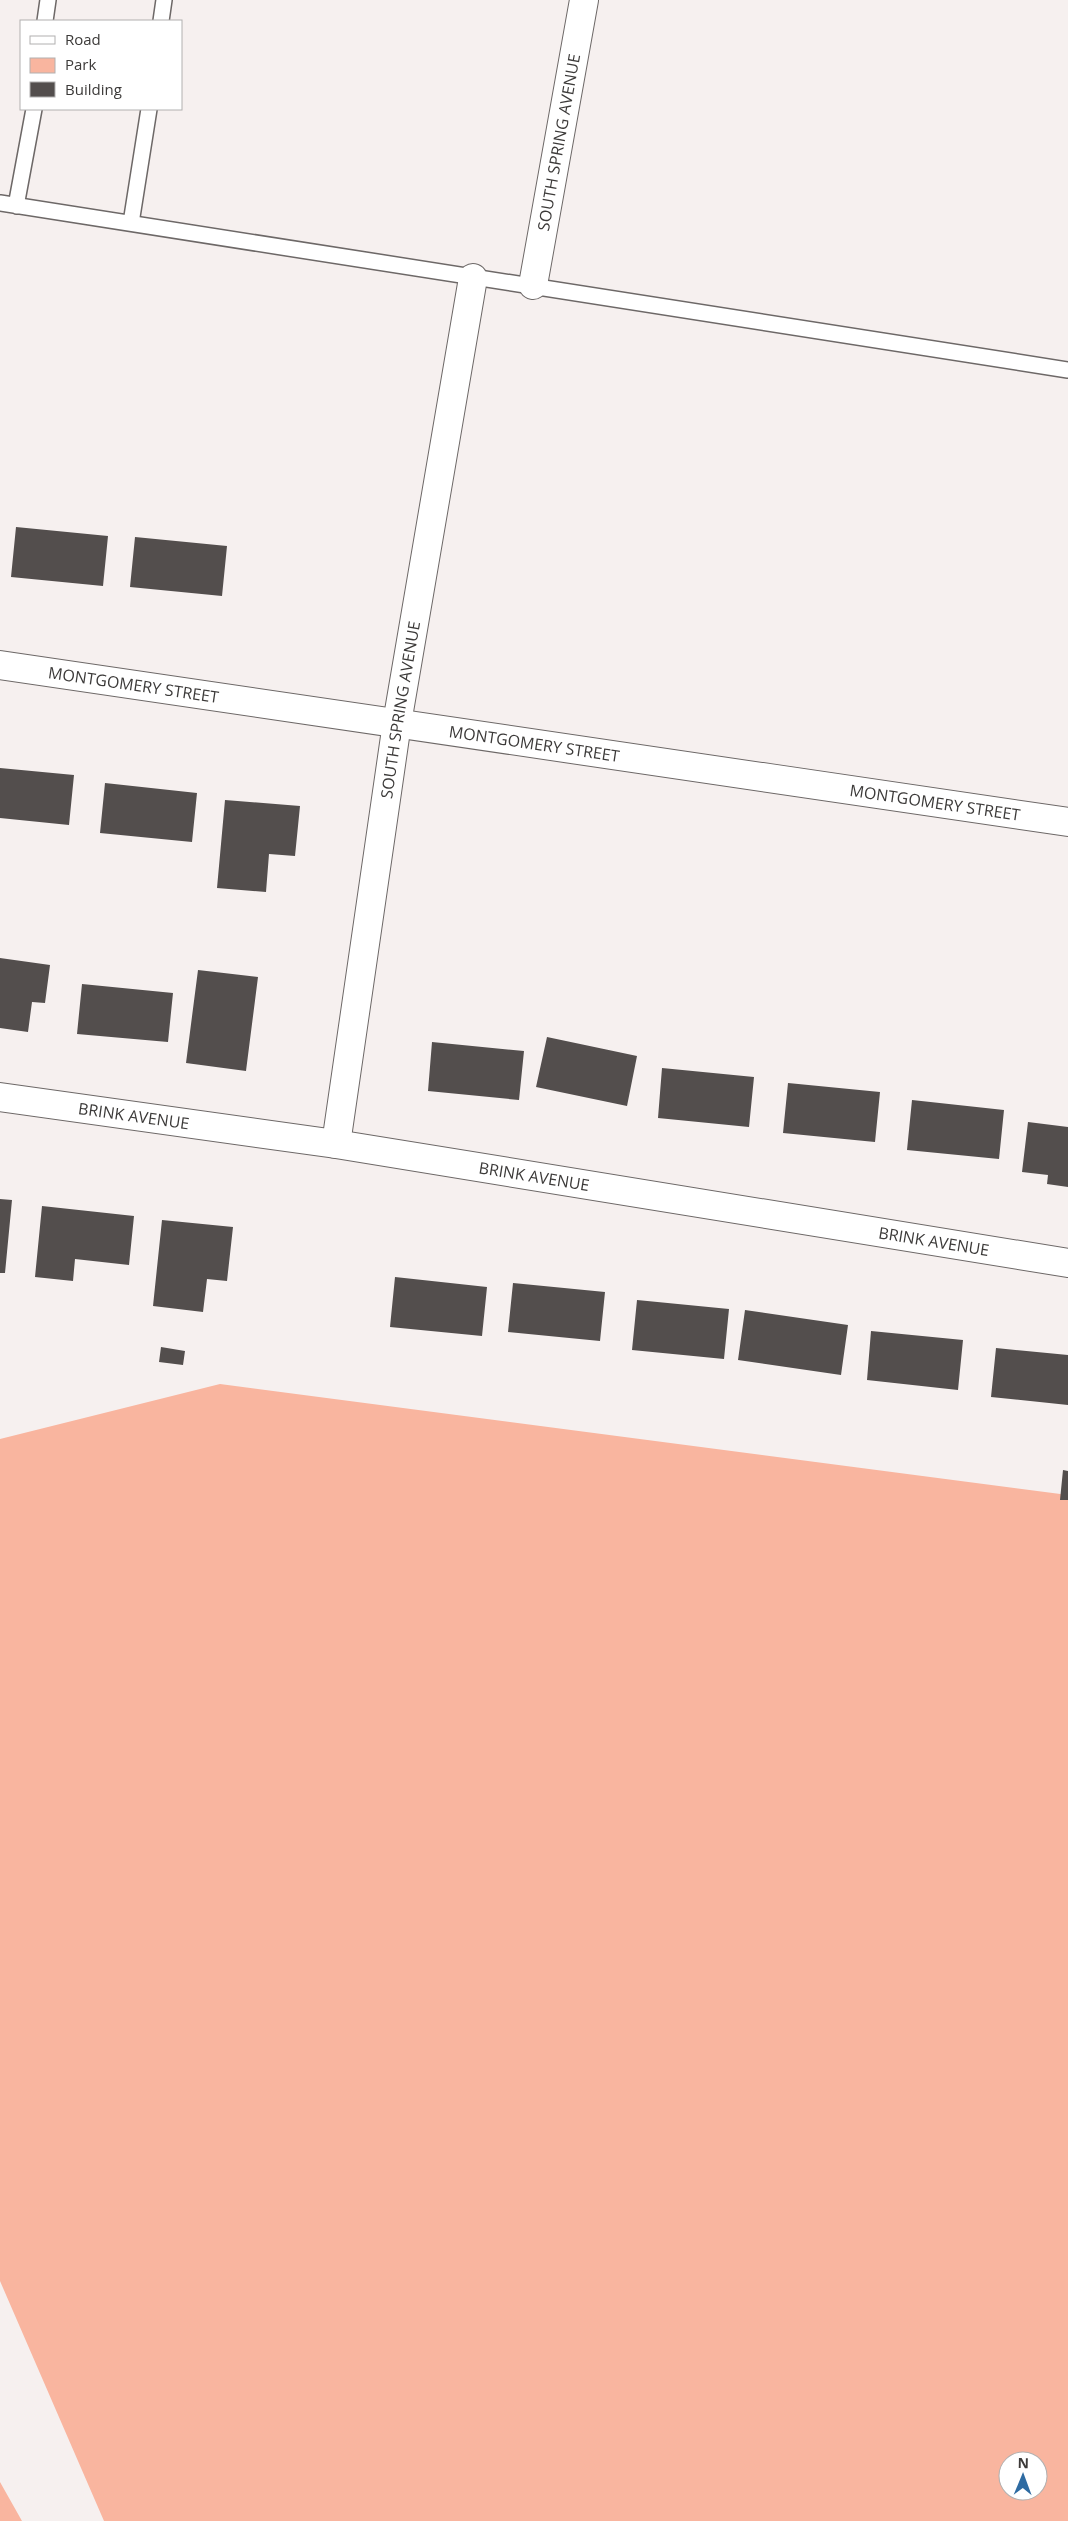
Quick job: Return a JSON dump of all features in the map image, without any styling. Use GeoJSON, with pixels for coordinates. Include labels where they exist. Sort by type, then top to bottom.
{"type":"FeatureCollection","features":[{"type":"Feature","properties":{"kind":"street","name":"SOUTH SPRING AVENUE"},"geometry":{"type":"LineString","coordinates":[[533,285],[584,0]]}},
{"type":"Feature","properties":{"kind":"street","name":"SOUTH SPRING AVENUE"},"geometry":{"type":"LineString","coordinates":[[336,1144],[397,723],[473,278]]}},
{"type":"Feature","properties":{"kind":"street","name":"MONTGOMERY STREET"},"geometry":{"type":"LineString","coordinates":[[0,665],[1068,822]]}},
{"type":"Feature","properties":{"kind":"street","name":"BRINK AVENUE"},"geometry":{"type":"LineString","coordinates":[[0,1096],[336,1144],[1068,1263]]}},
{"type":"Feature","properties":{"kind":"lane"},"geometry":{"type":"LineString","coordinates":[[45,20],[48,0]]}},
{"type":"Feature","properties":{"kind":"lane"},"geometry":{"type":"LineString","coordinates":[[161,20],[164,0]]}},
{"type":"Feature","properties":{"kind":"lane"},"geometry":{"type":"LineString","coordinates":[[16,206],[34,110]]}},
{"type":"Feature","properties":{"kind":"lane"},"geometry":{"type":"LineString","coordinates":[[131,224],[150,110]]}},
{"type":"Feature","properties":{"kind":"lane"},"geometry":{"type":"LineString","coordinates":[[0,203],[1068,370]]}},
{"type":"Feature","properties":{"kind":"green space"},"geometry":{"type":"Polygon","coordinates":[[[220,1384],[1068,1495],[1068,2521],[104,2521],[0,2281],[0,1439],[220,1384]]]}},
{"type":"Feature","properties":{"kind":"green space"},"geometry":{"type":"Polygon","coordinates":[[[0,2482],[22,2521],[0,2521],[0,2482]]]}},
{"type":"Feature","properties":{"kind":"building"},"geometry":{"type":"Polygon","coordinates":[[[16,527],[108,536],[103,586],[11,577],[16,527]]]}},
{"type":"Feature","properties":{"kind":"building"},"geometry":{"type":"Polygon","coordinates":[[[135,537],[227,546],[222,596],[130,587],[135,537]]]}},
{"type":"Feature","properties":{"kind":"building"},"geometry":{"type":"Polygon","coordinates":[[[0,768],[74,775],[69,825],[0,818],[0,768]]]}},
{"type":"Feature","properties":{"kind":"building"},"geometry":{"type":"Polygon","coordinates":[[[105,783],[197,793],[192,842],[100,833],[105,783]]]}},
{"type":"Feature","properties":{"kind":"building"},"geometry":{"type":"Polygon","coordinates":[[[225,800],[300,806],[295,856],[269,854],[266,892],[217,888],[225,800]]]}},
{"type":"Feature","properties":{"kind":"building"},"geometry":{"type":"Polygon","coordinates":[[[0,958],[50,965],[45,1003],[32,1002],[28,1032],[0,1028],[0,958]]]}},
{"type":"Feature","properties":{"kind":"building"},"geometry":{"type":"Polygon","coordinates":[[[198,970],[258,977],[246,1071],[186,1063],[198,970]]]}},
{"type":"Feature","properties":{"kind":"building"},"geometry":{"type":"Polygon","coordinates":[[[82,984],[173,993],[168,1042],[77,1034],[82,984]]]}},
{"type":"Feature","properties":{"kind":"building"},"geometry":{"type":"Polygon","coordinates":[[[547,1037],[637,1056],[627,1106],[536,1087],[547,1037]]]}},
{"type":"Feature","properties":{"kind":"building"},"geometry":{"type":"Polygon","coordinates":[[[432,1042],[524,1051],[519,1100],[428,1091],[432,1042]]]}},
{"type":"Feature","properties":{"kind":"building"},"geometry":{"type":"Polygon","coordinates":[[[662,1068],[754,1077],[749,1127],[658,1118],[662,1068]]]}},
{"type":"Feature","properties":{"kind":"building"},"geometry":{"type":"Polygon","coordinates":[[[788,1083],[880,1092],[875,1142],[783,1133],[788,1083]]]}},
{"type":"Feature","properties":{"kind":"building"},"geometry":{"type":"Polygon","coordinates":[[[912,1100],[1004,1110],[999,1159],[907,1150],[912,1100]]]}},
{"type":"Feature","properties":{"kind":"building"},"geometry":{"type":"Polygon","coordinates":[[[1028,1122],[1068,1127],[1068,1187],[1047,1184],[1048,1175],[1022,1172],[1028,1122]]]}},
{"type":"Feature","properties":{"kind":"building"},"geometry":{"type":"Polygon","coordinates":[[[0,1199],[12,1200],[5,1273],[0,1273],[0,1199]]]}},
{"type":"Feature","properties":{"kind":"building"},"geometry":{"type":"Polygon","coordinates":[[[42,1206],[134,1216],[129,1265],[75,1259],[73,1281],[35,1277],[42,1206]]]}},
{"type":"Feature","properties":{"kind":"building"},"geometry":{"type":"Polygon","coordinates":[[[162,1220],[233,1227],[227,1281],[207,1279],[203,1312],[153,1306],[162,1220]]]}},
{"type":"Feature","properties":{"kind":"building"},"geometry":{"type":"Polygon","coordinates":[[[395,1277],[487,1287],[482,1336],[390,1327],[395,1277]]]}},
{"type":"Feature","properties":{"kind":"building"},"geometry":{"type":"Polygon","coordinates":[[[513,1283],[605,1292],[600,1341],[508,1332],[513,1283]]]}},
{"type":"Feature","properties":{"kind":"building"},"geometry":{"type":"Polygon","coordinates":[[[637,1300],[729,1309],[724,1359],[632,1350],[637,1300]]]}},
{"type":"Feature","properties":{"kind":"building"},"geometry":{"type":"Polygon","coordinates":[[[745,1310],[848,1325],[841,1375],[738,1360],[745,1310]]]}},
{"type":"Feature","properties":{"kind":"building"},"geometry":{"type":"Polygon","coordinates":[[[871,1331],[963,1340],[958,1390],[867,1380],[871,1331]]]}},
{"type":"Feature","properties":{"kind":"building"},"geometry":{"type":"Polygon","coordinates":[[[161,1347],[185,1351],[183,1365],[159,1362],[161,1347]]]}},
{"type":"Feature","properties":{"kind":"building"},"geometry":{"type":"Polygon","coordinates":[[[996,1348],[1068,1355],[1068,1405],[991,1397],[996,1348]]]}},
{"type":"Feature","properties":{"kind":"building"},"geometry":{"type":"Polygon","coordinates":[[[1063,1470],[1068,1471],[1068,1500],[1060,1500],[1063,1470]]]}}]}
